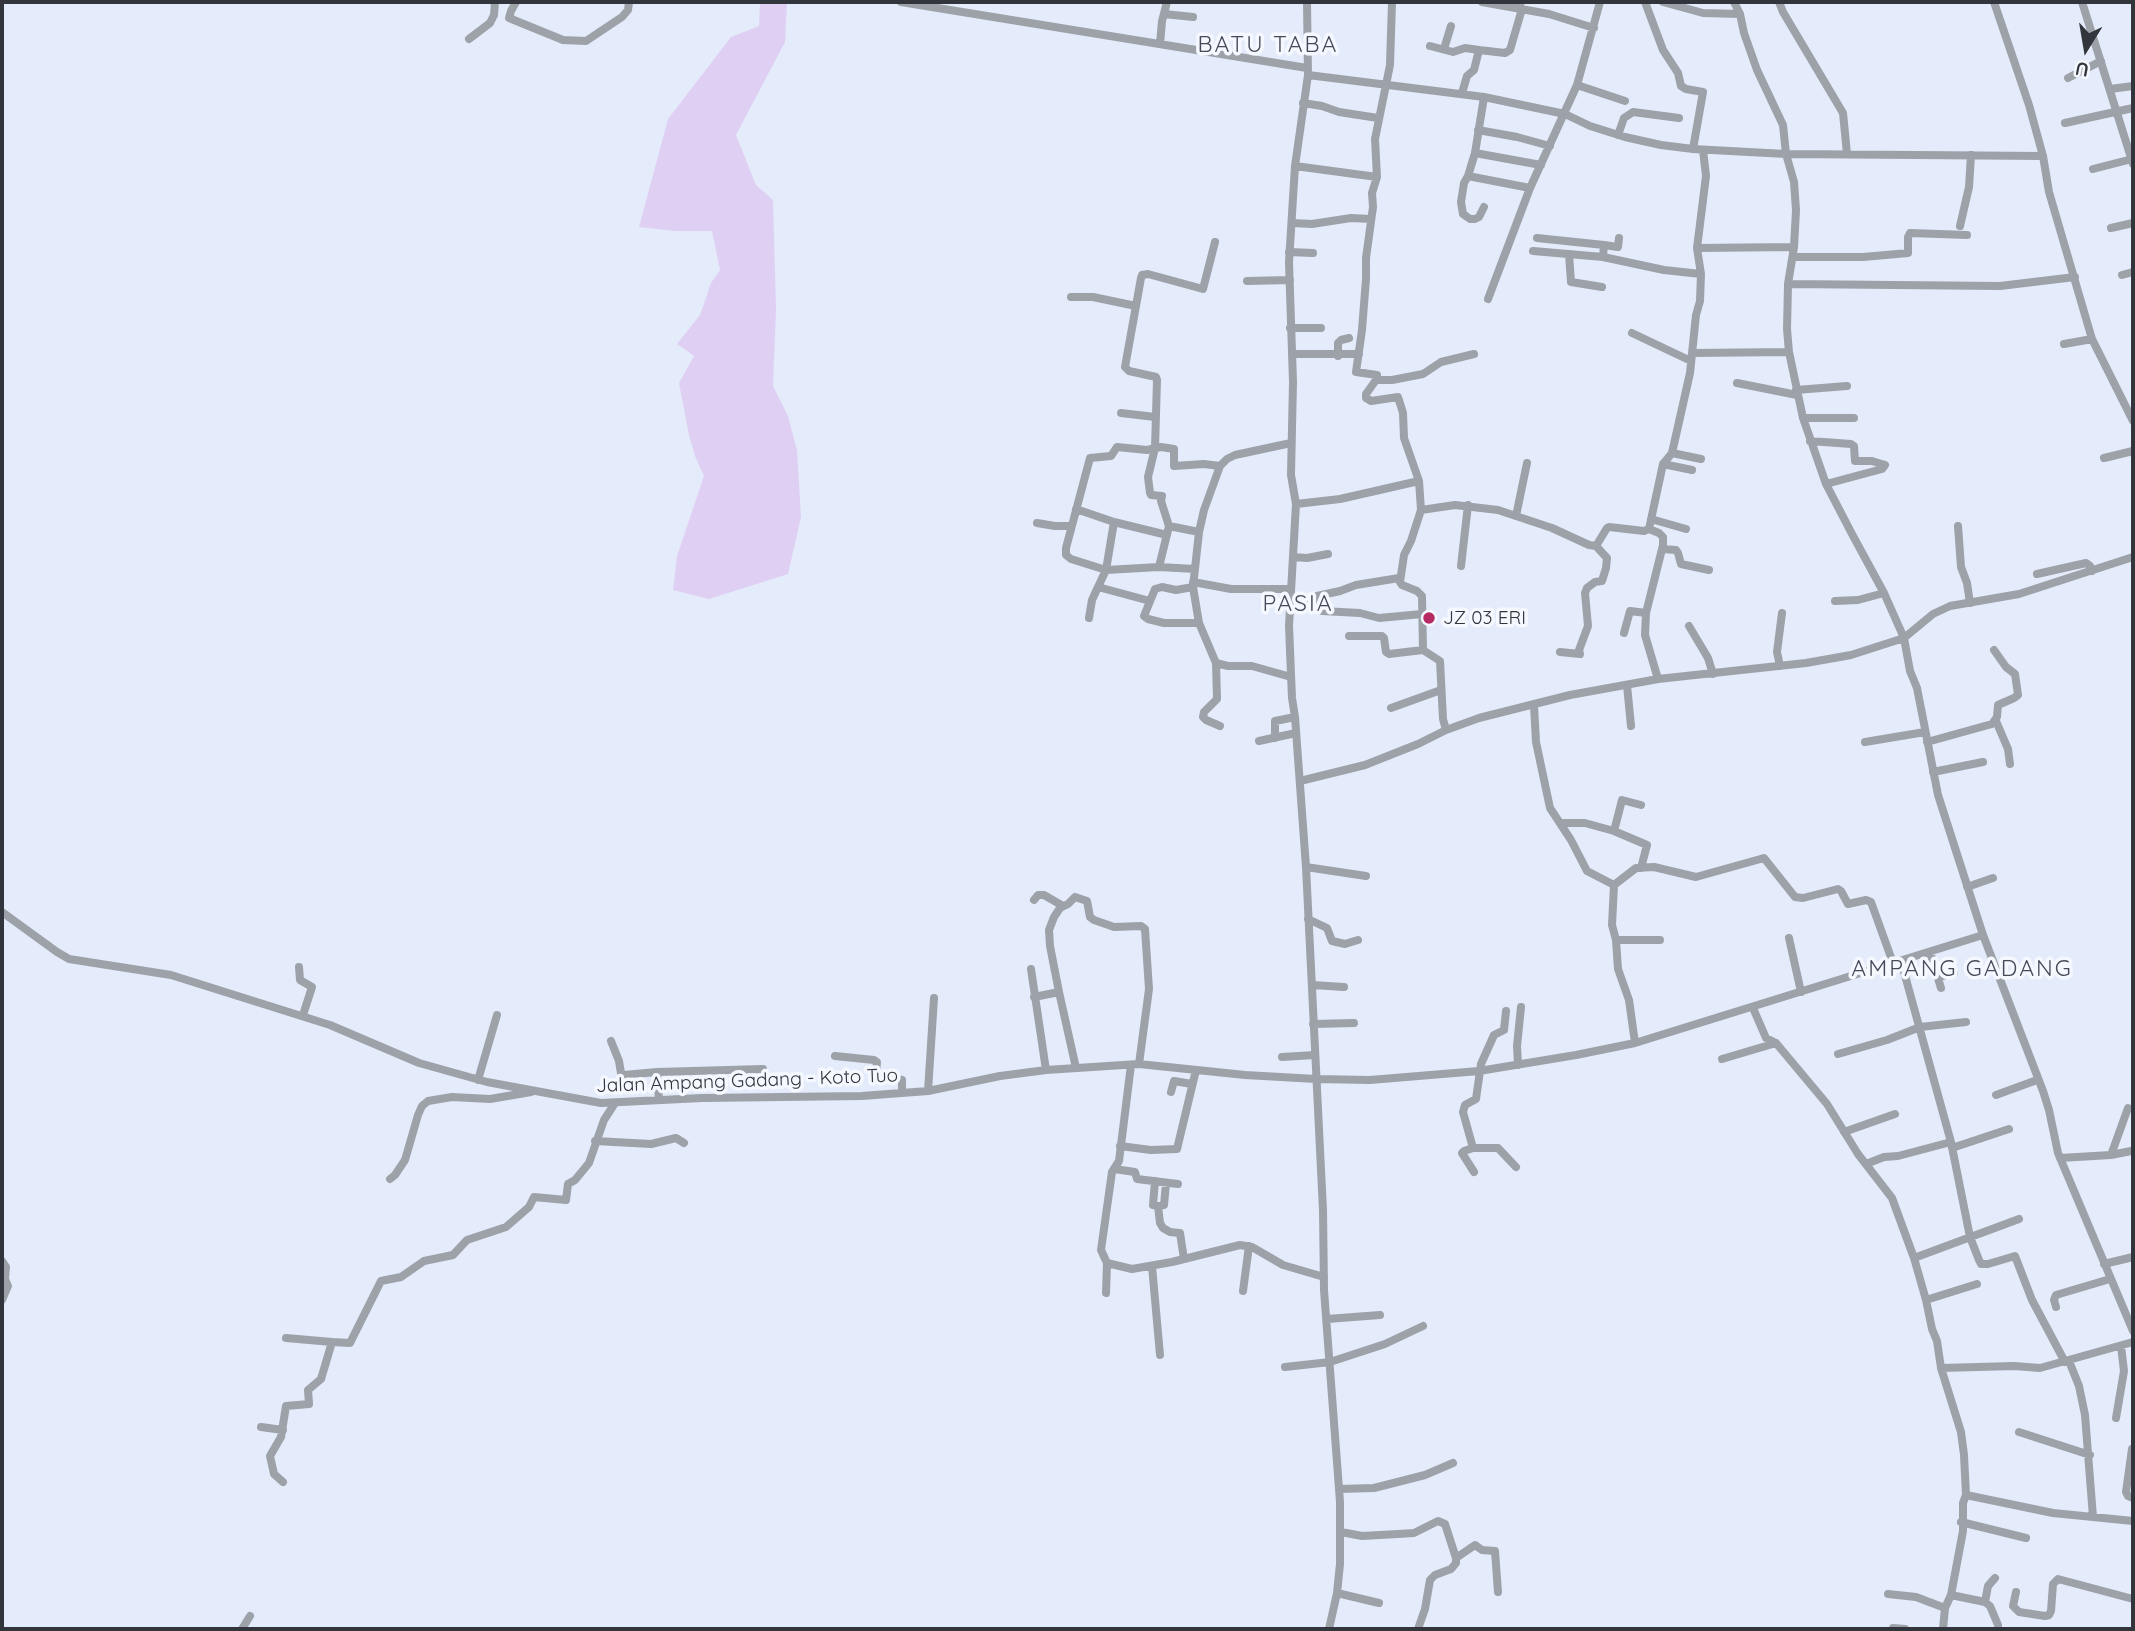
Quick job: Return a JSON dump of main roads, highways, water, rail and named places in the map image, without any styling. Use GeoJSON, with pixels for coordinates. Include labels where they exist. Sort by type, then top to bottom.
{"type":"FeatureCollection","features":[{"type":"Feature","properties":{"kind":"place","name":"JZ 03 ERI"},"geometry":{"type":"Point","coordinates":[1429,618]}},
{"type":"Feature","properties":{"kind":"district","name":"BATU TABA"},"geometry":{"type":"Point","coordinates":[1268,45]}},
{"type":"Feature","properties":{"kind":"district","name":"PASIA"},"geometry":{"type":"Point","coordinates":[1298,604]}},
{"type":"Feature","properties":{"kind":"district","name":"AMPANG GADANG"},"geometry":{"type":"Point","coordinates":[1962,969]}}]}
